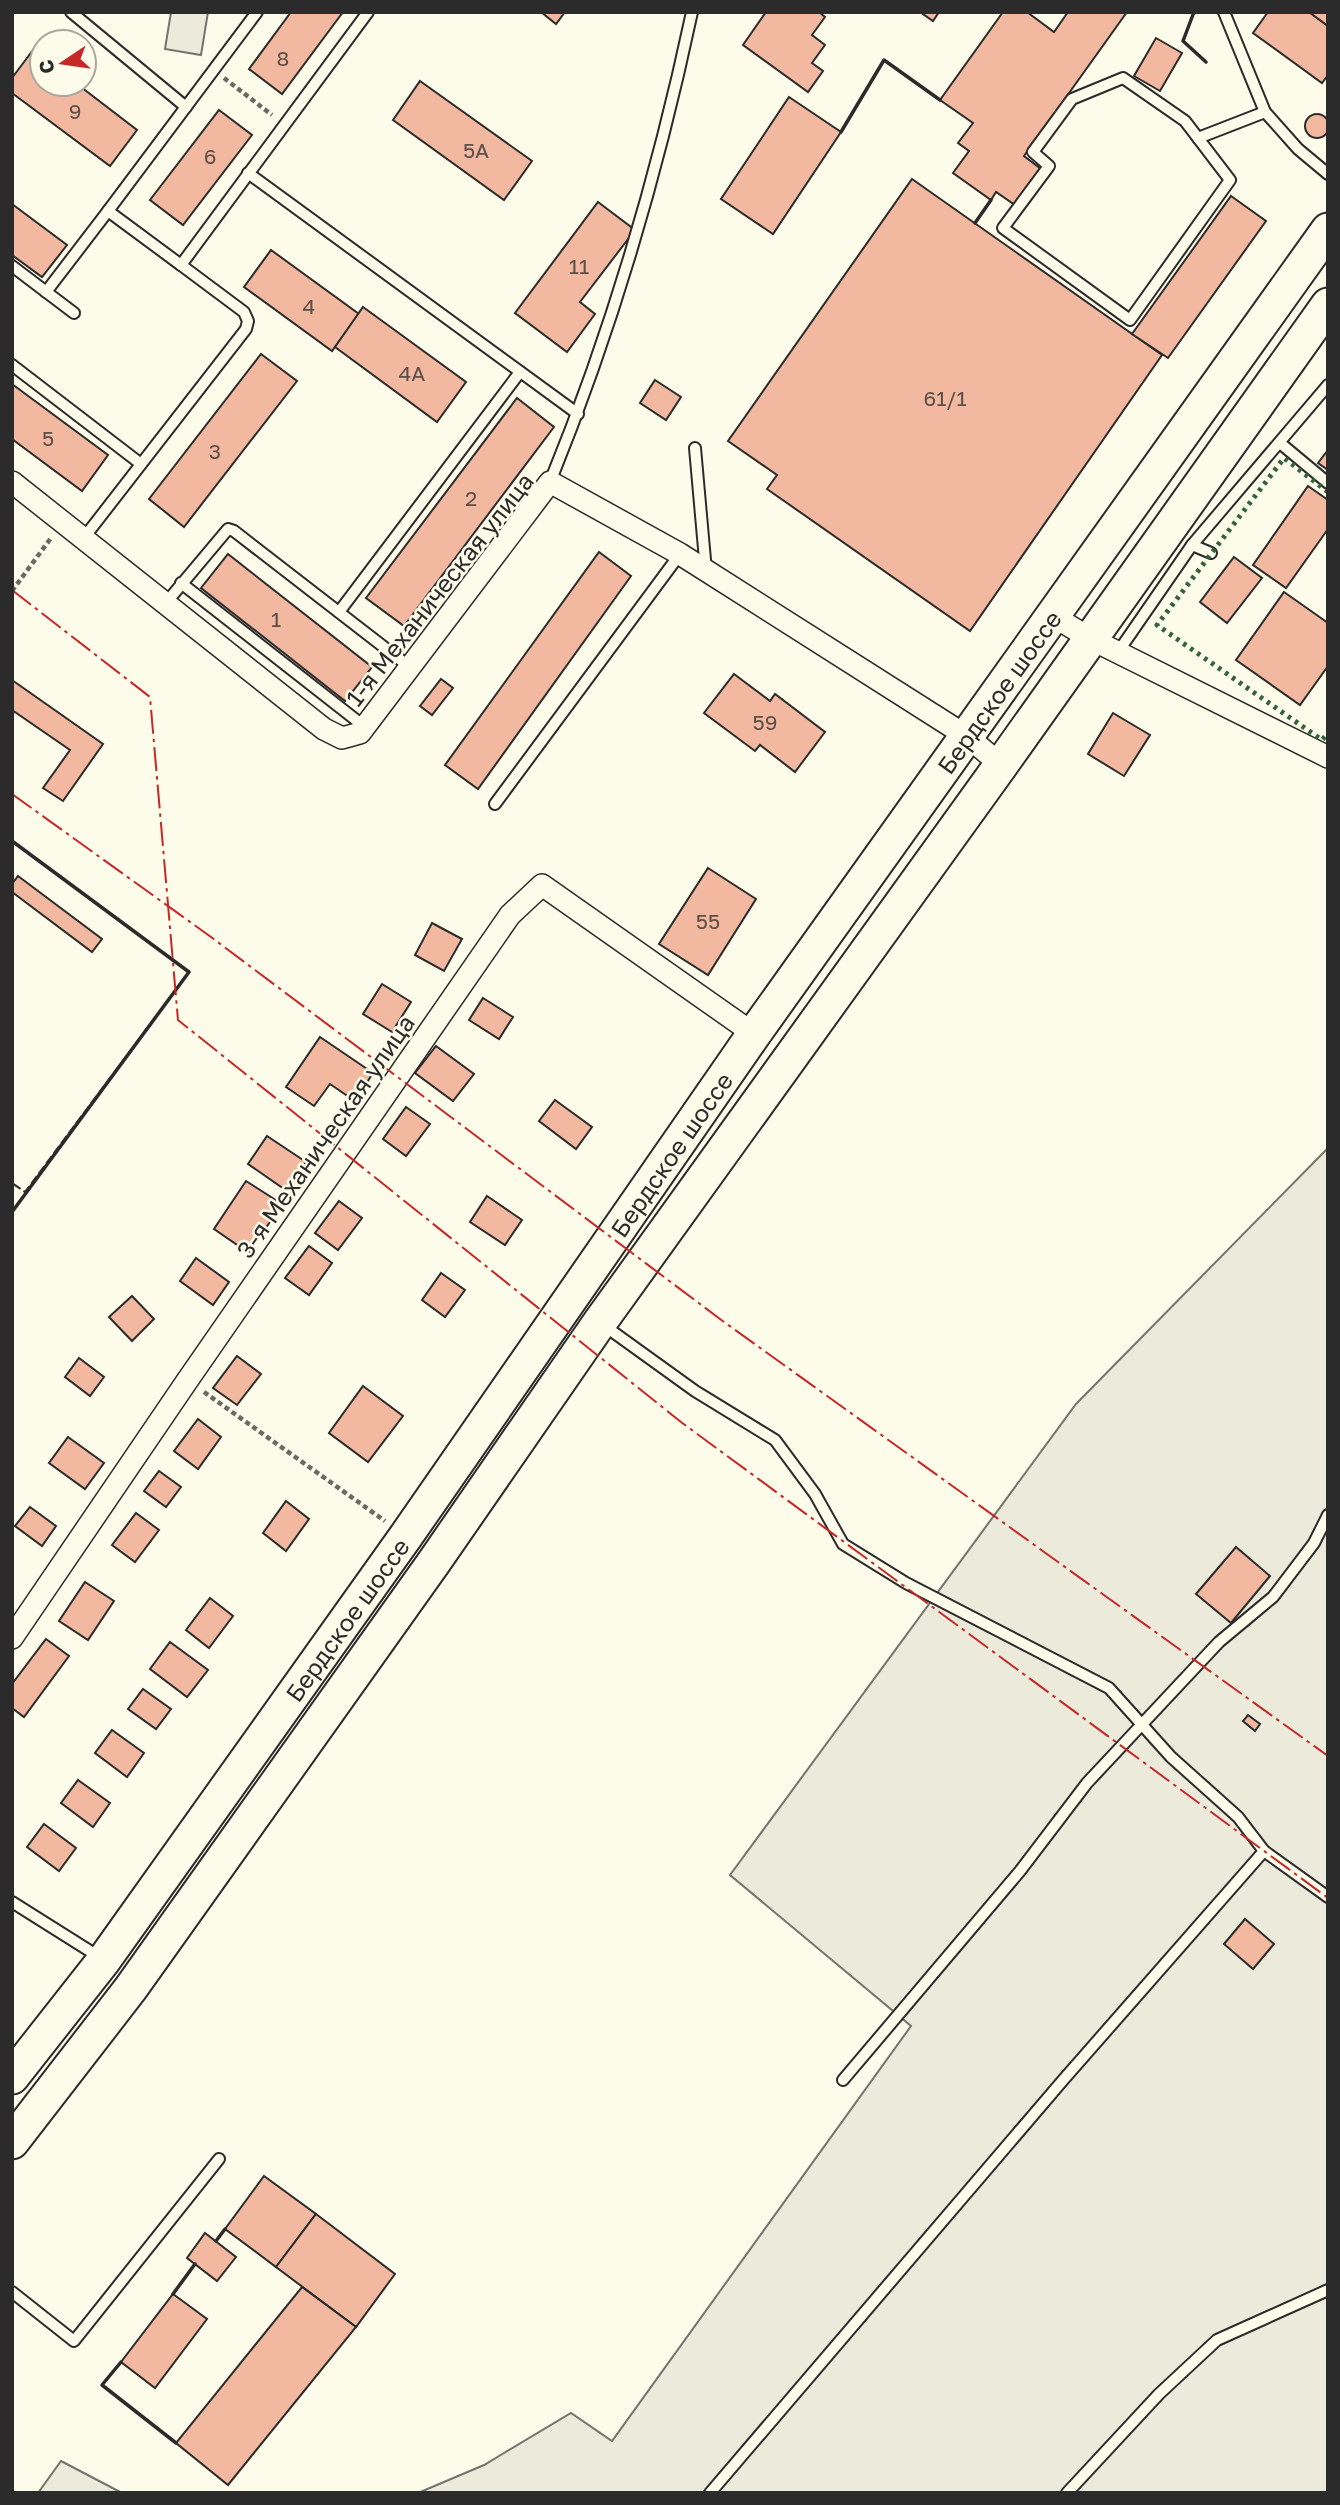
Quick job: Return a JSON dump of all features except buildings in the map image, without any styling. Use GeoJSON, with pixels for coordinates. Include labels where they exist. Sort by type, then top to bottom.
{"type":"FeatureCollection","features":[{"type":"Feature","properties":{"kind":"highway","name":"Бердское шоссе"},"geometry":{"type":"LineString","coordinates":[[12,2077],[104,1960],[406,1536],[754,1034],[1328,230]]}},
{"type":"Feature","properties":{"kind":"highway","name":"Бердское шоссе"},"geometry":{"type":"LineString","coordinates":[[12,2142],[139,1977],[426,1573],[600,1322],[1001,765],[1105,645],[1328,305]]}},
{"type":"Feature","properties":{"kind":"street","name":"1-я Механическая улица"},"geometry":{"type":"LineString","coordinates":[[12,482],[324,729],[342,738],[360,733],[365,727],[550,482],[680,554],[968,737],[1001,765]]}},
{"type":"Feature","properties":{"kind":"street"},"geometry":{"type":"LineString","coordinates":[[1053,616],[1328,757]]}},
{"type":"Feature","properties":{"kind":"street","name":"3-я Механическая улица"},"geometry":{"type":"LineString","coordinates":[[12,1638],[510,915],[542,885],[754,1034]]}},
{"type":"Feature","properties":{"kind":"lane"},"geometry":{"type":"LineString","coordinates":[[71,12],[186,107]]}},
{"type":"Feature","properties":{"kind":"lane"},"geometry":{"type":"LineString","coordinates":[[46,292],[257,12]]}},
{"type":"Feature","properties":{"kind":"lane"},"geometry":{"type":"LineString","coordinates":[[181,265],[368,12]]}},
{"type":"Feature","properties":{"kind":"lane"},"geometry":{"type":"LineString","coordinates":[[550,482],[578,414],[642,220],[692,12]]}},
{"type":"Feature","properties":{"kind":"lane"},"geometry":{"type":"LineString","coordinates":[[1224,12],[1265,112],[1298,149],[1328,174]]}},
{"type":"Feature","properties":{"kind":"lane"},"geometry":{"type":"LineString","coordinates":[[1123,78],[1185,121],[1198,138],[1230,180],[1130,320],[1003,228],[1049,166],[1033,152],[1072,99],[1123,78]]}},
{"type":"Feature","properties":{"kind":"lane"},"geometry":{"type":"LineString","coordinates":[[1198,138],[1265,112]]}},
{"type":"Feature","properties":{"kind":"lane"},"geometry":{"type":"LineString","coordinates":[[248,173],[578,414]]}},
{"type":"Feature","properties":{"kind":"lane"},"geometry":{"type":"LineString","coordinates":[[83,539],[246,329],[248,321],[244,312],[108,211]]}},
{"type":"Feature","properties":{"kind":"lane"},"geometry":{"type":"LineString","coordinates":[[12,267],[74,313]]}},
{"type":"Feature","properties":{"kind":"lane"},"geometry":{"type":"LineString","coordinates":[[12,365],[141,464]]}},
{"type":"Feature","properties":{"kind":"lane"},"geometry":{"type":"LineString","coordinates":[[339,612],[520,372]]}},
{"type":"Feature","properties":{"kind":"lane"},"geometry":{"type":"LineString","coordinates":[[1105,645],[1328,384]]}},
{"type":"Feature","properties":{"kind":"lane"},"geometry":{"type":"LineString","coordinates":[[1280,443],[1328,483]]}},
{"type":"Feature","properties":{"kind":"lane"},"geometry":{"type":"LineString","coordinates":[[695,448],[706,571]]}},
{"type":"Feature","properties":{"kind":"lane"},"geometry":{"type":"LineString","coordinates":[[165,604],[228,529],[411,668]]}},
{"type":"Feature","properties":{"kind":"lane"},"geometry":{"type":"LineString","coordinates":[[1192,545],[1211,553]]}},
{"type":"Feature","properties":{"kind":"lane"},"geometry":{"type":"LineString","coordinates":[[495,803],[680,554]]}},
{"type":"Feature","properties":{"kind":"lane"},"geometry":{"type":"LineString","coordinates":[[181,583],[365,727]]}},
{"type":"Feature","properties":{"kind":"lane"},"geometry":{"type":"LineString","coordinates":[[600,1322],[695,1391],[775,1440],[815,1494],[843,1544],[906,1583],[1109,1688],[1171,1757],[1238,1817],[1264,1851],[1328,1896]]}},
{"type":"Feature","properties":{"kind":"lane"},"geometry":{"type":"LineString","coordinates":[[843,2080],[1020,1871],[1087,1783],[1219,1642],[1273,1597],[1314,1543],[1328,1515]]}},
{"type":"Feature","properties":{"kind":"lane"},"geometry":{"type":"LineString","coordinates":[[710,2493],[1055,2089],[1264,1851]]}},
{"type":"Feature","properties":{"kind":"lane"},"geometry":{"type":"LineString","coordinates":[[12,1902],[104,1960]]}},
{"type":"Feature","properties":{"kind":"lane"},"geometry":{"type":"LineString","coordinates":[[12,2292],[74,2341],[219,2159]]}},
{"type":"Feature","properties":{"kind":"lane"},"geometry":{"type":"LineString","coordinates":[[1067,2493],[1159,2394],[1217,2340],[1328,2290]]}},
{"type":"Feature","properties":{"kind":"path"},"geometry":{"type":"LineString","coordinates":[[213,70],[284,124]]}},
{"type":"Feature","properties":{"kind":"path"},"geometry":{"type":"LineString","coordinates":[[12,591],[63,522]]}},
{"type":"Feature","properties":{"kind":"path"},"geometry":{"type":"LineString","coordinates":[[187,1381],[406,1536]]}},
{"type":"Feature","properties":{"kind":"shaded area"},"geometry":{"type":"Polygon","coordinates":[[[171,12],[208,12],[201,55],[165,49],[171,12]]]}},
{"type":"Feature","properties":{"kind":"shaded area"},"geometry":{"type":"Polygon","coordinates":[[[1328,1148],[1328,2493],[418,2493],[484,2465],[571,2413],[612,2441],[911,2026],[730,1875],[1076,1404],[1328,1148]]]}},
{"type":"Feature","properties":{"kind":"shaded area"},"geometry":{"type":"Polygon","coordinates":[[[61,2461],[122,2493],[38,2493],[61,2461]]]}},
{"type":"Feature","properties":{"kind":"hedge"},"geometry":{"type":"LineString","coordinates":[[1328,492],[1284,458],[1157,625],[1322,740],[1328,733]]}},
{"type":"Feature","properties":{"kind":"fence"},"geometry":{"type":"LineString","coordinates":[[12,841],[189,972],[25,1192],[12,1183]]}},
{"type":"Feature","properties":{"kind":"wall"},"geometry":{"type":"LineString","coordinates":[[1194,12],[1183,41],[1206,62]]}},
{"type":"Feature","properties":{"kind":"wall"},"geometry":{"type":"LineString","coordinates":[[841,132],[884,60],[940,100]]}},
{"type":"Feature","properties":{"kind":"wall"},"geometry":{"type":"LineString","coordinates":[[975,223],[991,200]]}},
{"type":"Feature","properties":{"kind":"wall"},"geometry":{"type":"LineString","coordinates":[[12,841],[189,972],[12,1212]]}},
{"type":"Feature","properties":{"kind":"wall"},"geometry":{"type":"LineString","coordinates":[[216,2241],[225,2229]]}},
{"type":"Feature","properties":{"kind":"wall"},"geometry":{"type":"LineString","coordinates":[[173,2294],[195,2264]]}},
{"type":"Feature","properties":{"kind":"wall"},"geometry":{"type":"LineString","coordinates":[[121,2362],[102,2385],[176,2443]]}},
{"type":"Feature","properties":{"kind":"power"},"geometry":{"type":"LineString","coordinates":[[12,590],[150,697],[178,1020],[681,1422],[1328,1898]]}},
{"type":"Feature","properties":{"kind":"power"},"geometry":{"type":"LineString","coordinates":[[12,794],[211,937],[720,1319],[1328,1756]]}}]}
